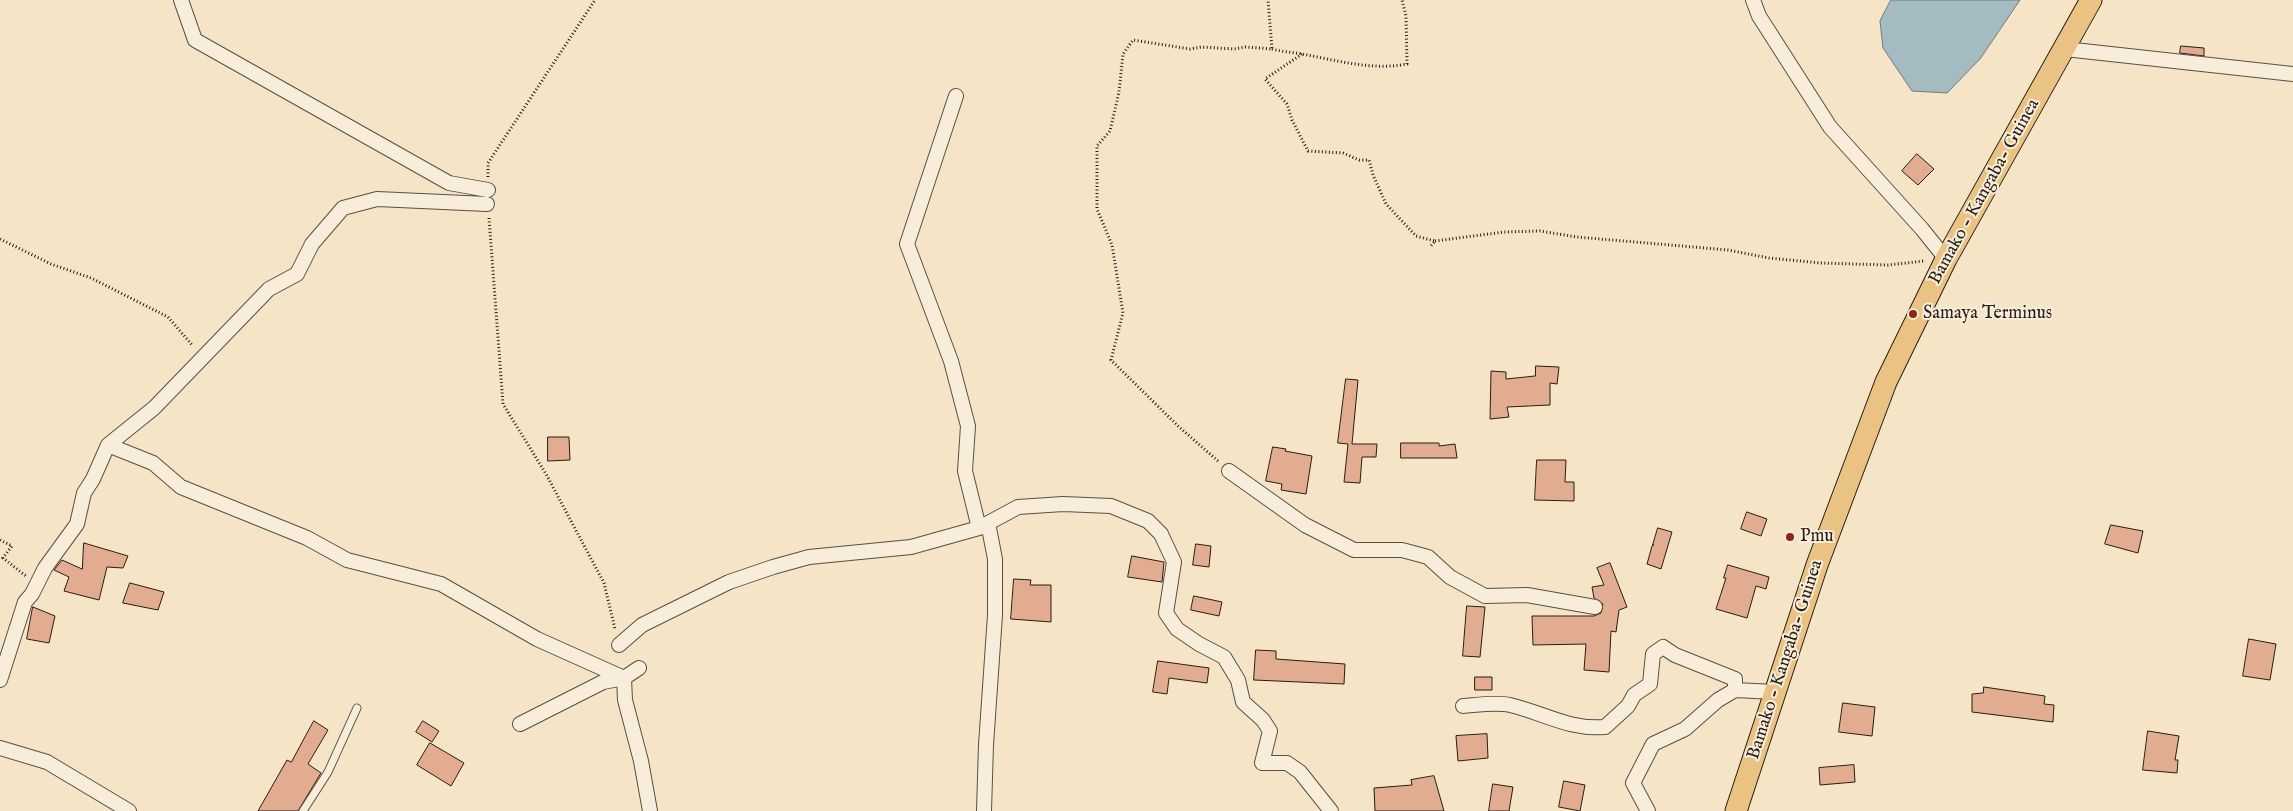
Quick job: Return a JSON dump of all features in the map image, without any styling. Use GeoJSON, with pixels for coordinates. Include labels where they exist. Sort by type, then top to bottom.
{"type":"FeatureCollection","features":[{"type":"Feature","properties":{"kind":"main road","name":"Bamako - Kangaba- Guinea"},"geometry":{"type":"LineString","coordinates":[[1736,811],[1817,565],[1886,382],[1946,260],[2091,0]]}},
{"type":"Feature","properties":{"kind":"street"},"geometry":{"type":"LineString","coordinates":[[181,0],[195,40],[449,183],[488,197]]}},
{"type":"Feature","properties":{"kind":"street"},"geometry":{"type":"LineString","coordinates":[[1754,0],[1759,16],[1830,127],[1922,229],[1946,260]]}},
{"type":"Feature","properties":{"kind":"street"},"geometry":{"type":"LineString","coordinates":[[2065,49],[2293,74]]}},
{"type":"Feature","properties":{"kind":"street"},"geometry":{"type":"LineString","coordinates":[[956,96],[907,244],[951,361],[968,426],[965,471],[995,560],[995,615],[986,746],[984,811]]}},
{"type":"Feature","properties":{"kind":"street"},"geometry":{"type":"LineString","coordinates":[[0,680],[25,602],[32,594],[45,568],[77,524],[84,493],[93,479],[108,445],[154,408],[269,289],[297,274],[312,244],[343,208],[377,199],[488,197]]}},
{"type":"Feature","properties":{"kind":"street"},"geometry":{"type":"LineString","coordinates":[[108,445],[153,463],[181,486],[307,538],[347,560],[440,584],[536,639],[624,678]]}},
{"type":"Feature","properties":{"kind":"street"},"geometry":{"type":"LineString","coordinates":[[1229,471],[1305,525],[1354,550],[1402,550],[1428,557],[1450,577],[1485,596],[1527,595],[1595,607]]}},
{"type":"Feature","properties":{"kind":"street"},"geometry":{"type":"LineString","coordinates":[[619,646],[642,625],[729,582],[810,557],[911,547],[984,525],[1018,507],[1064,504],[1111,506],[1148,520],[1161,534],[1174,562],[1166,613],[1177,629],[1198,644],[1224,657],[1238,680],[1243,702],[1263,720],[1270,731],[1262,763],[1287,763],[1300,772],[1331,811]]}},
{"type":"Feature","properties":{"kind":"street"},"geometry":{"type":"LineString","coordinates":[[1463,706],[1508,705],[1566,725],[1587,728],[1605,727],[1628,706],[1634,695],[1650,684],[1654,654],[1663,647],[1675,655],[1735,679],[1735,690]]}},
{"type":"Feature","properties":{"kind":"street"},"geometry":{"type":"LineString","coordinates":[[520,724],[603,682],[624,678],[639,668]]}},
{"type":"Feature","properties":{"kind":"street"},"geometry":{"type":"LineString","coordinates":[[624,678],[625,700],[641,761],[650,811]]}},
{"type":"Feature","properties":{"kind":"street"},"geometry":{"type":"LineString","coordinates":[[1648,811],[1633,782],[1653,744],[1685,729],[1718,700],[1735,690],[1775,692]]}},
{"type":"Feature","properties":{"kind":"street"},"geometry":{"type":"LineString","coordinates":[[0,748],[47,762],[129,811]]}},
{"type":"Feature","properties":{"kind":"lane"},"geometry":{"type":"LineString","coordinates":[[303,811],[328,772],[357,708]]}},
{"type":"Feature","properties":{"kind":"path"},"geometry":{"type":"LineString","coordinates":[[595,0],[488,163],[488,197],[503,404],[546,474],[604,582],[619,646]]}},
{"type":"Feature","properties":{"kind":"path"},"geometry":{"type":"LineString","coordinates":[[1268,0],[1272,49]]}},
{"type":"Feature","properties":{"kind":"path"},"geometry":{"type":"LineString","coordinates":[[1229,471],[1178,426],[1111,360],[1123,313],[1112,245],[1097,209],[1097,146],[1110,131],[1119,92],[1123,54],[1133,40],[1190,49],[1201,47],[1234,50],[1245,46],[1318,58],[1386,66],[1407,64],[1406,16],[1402,0]]}},
{"type":"Feature","properties":{"kind":"path"},"geometry":{"type":"LineString","coordinates":[[1302,54],[1265,79],[1287,104],[1292,120],[1308,151],[1343,153],[1359,160],[1369,160],[1373,175],[1386,204],[1416,236],[1435,241],[1504,232],[1540,231],[1576,237],[1728,250],[1770,258],[1821,263],[1888,265],[1946,260]]}},
{"type":"Feature","properties":{"kind":"path"},"geometry":{"type":"LineString","coordinates":[[0,239],[51,264],[90,278],[168,317],[203,357]]}},
{"type":"Feature","properties":{"kind":"path"},"geometry":{"type":"LineString","coordinates":[[1430,247],[1435,241]]}},
{"type":"Feature","properties":{"kind":"path"},"geometry":{"type":"LineString","coordinates":[[0,540],[12,546],[3,558],[26,576],[25,602]]}},
{"type":"Feature","properties":{"kind":"water"},"geometry":{"type":"Polygon","coordinates":[[[1891,0],[2020,0],[1980,59],[1947,93],[1912,91],[1883,48],[1880,21],[1891,0]]]}},
{"type":"Feature","properties":{"kind":"building"},"geometry":{"type":"Polygon","coordinates":[[[2181,46],[2204,48],[2204,56],[2180,53],[2181,46]]]}},
{"type":"Feature","properties":{"kind":"building"},"geometry":{"type":"Polygon","coordinates":[[[1917,154],[1934,169],[1918,185],[1902,171],[1917,154]]]}},
{"type":"Feature","properties":{"kind":"building"},"geometry":{"type":"Polygon","coordinates":[[[1536,366],[1559,367],[1557,384],[1550,383],[1550,405],[1507,407],[1509,417],[1490,419],[1491,371],[1506,372],[1506,379],[1535,376],[1536,366]]]}},
{"type":"Feature","properties":{"kind":"building"},"geometry":{"type":"Polygon","coordinates":[[[1346,379],[1358,380],[1352,444],[1377,444],[1376,457],[1362,457],[1360,483],[1344,482],[1348,444],[1338,443],[1346,379]]]}},
{"type":"Feature","properties":{"kind":"building"},"geometry":{"type":"Polygon","coordinates":[[[548,437],[569,437],[570,460],[548,461],[548,437]]]}},
{"type":"Feature","properties":{"kind":"building"},"geometry":{"type":"Polygon","coordinates":[[[1401,443],[1439,443],[1439,446],[1455,444],[1457,458],[1401,458],[1401,443]]]}},
{"type":"Feature","properties":{"kind":"building"},"geometry":{"type":"Polygon","coordinates":[[[1273,447],[1312,456],[1306,494],[1281,490],[1282,484],[1266,481],[1273,447]]]}},
{"type":"Feature","properties":{"kind":"building"},"geometry":{"type":"Polygon","coordinates":[[[1537,460],[1566,460],[1565,482],[1574,482],[1574,501],[1535,500],[1537,460]]]}},
{"type":"Feature","properties":{"kind":"building"},"geometry":{"type":"Polygon","coordinates":[[[1747,512],[1767,519],[1761,536],[1741,529],[1747,512]]]}},
{"type":"Feature","properties":{"kind":"building"},"geometry":{"type":"Polygon","coordinates":[[[2111,525],[2143,531],[2138,553],[2105,544],[2111,525]]]}},
{"type":"Feature","properties":{"kind":"building"},"geometry":{"type":"Polygon","coordinates":[[[1658,528],[1672,532],[1661,569],[1647,564],[1658,528]]]}},
{"type":"Feature","properties":{"kind":"building"},"geometry":{"type":"Polygon","coordinates":[[[84,543],[128,556],[123,568],[107,567],[99,600],[64,591],[69,577],[54,570],[62,560],[82,569],[84,543]]]}},
{"type":"Feature","properties":{"kind":"building"},"geometry":{"type":"Polygon","coordinates":[[[1196,544],[1211,546],[1209,567],[1193,565],[1196,544]]]}},
{"type":"Feature","properties":{"kind":"building"},"geometry":{"type":"Polygon","coordinates":[[[1132,556],[1164,562],[1162,582],[1128,577],[1132,556]]]}},
{"type":"Feature","properties":{"kind":"building"},"geometry":{"type":"Polygon","coordinates":[[[1610,563],[1627,607],[1619,610],[1616,632],[1611,631],[1609,672],[1584,670],[1586,644],[1533,645],[1532,616],[1594,616],[1601,613],[1603,604],[1594,598],[1592,587],[1604,585],[1597,568],[1610,563]]]}},
{"type":"Feature","properties":{"kind":"building"},"geometry":{"type":"Polygon","coordinates":[[[1728,565],[1769,577],[1766,589],[1756,586],[1747,618],[1716,609],[1728,565]]]}},
{"type":"Feature","properties":{"kind":"building"},"geometry":{"type":"Polygon","coordinates":[[[1014,579],[1031,580],[1030,585],[1051,585],[1051,622],[1011,619],[1014,579]]]}},
{"type":"Feature","properties":{"kind":"building"},"geometry":{"type":"Polygon","coordinates":[[[130,583],[164,592],[158,610],[123,603],[130,583]]]}},
{"type":"Feature","properties":{"kind":"building"},"geometry":{"type":"Polygon","coordinates":[[[1194,596],[1222,602],[1219,616],[1191,610],[1194,596]]]}},
{"type":"Feature","properties":{"kind":"building"},"geometry":{"type":"Polygon","coordinates":[[[1467,606],[1485,607],[1480,657],[1463,656],[1467,606]]]}},
{"type":"Feature","properties":{"kind":"building"},"geometry":{"type":"Polygon","coordinates":[[[33,607],[55,616],[49,643],[27,639],[33,607]]]}},
{"type":"Feature","properties":{"kind":"building"},"geometry":{"type":"Polygon","coordinates":[[[2249,639],[2276,644],[2270,680],[2243,676],[2249,639]]]}},
{"type":"Feature","properties":{"kind":"building"},"geometry":{"type":"Polygon","coordinates":[[[1256,650],[1276,651],[1276,659],[1345,664],[1344,684],[1254,680],[1256,650]]]}},
{"type":"Feature","properties":{"kind":"building"},"geometry":{"type":"Polygon","coordinates":[[[1158,661],[1209,668],[1207,683],[1169,678],[1167,694],[1153,692],[1158,661]]]}},
{"type":"Feature","properties":{"kind":"building"},"geometry":{"type":"Polygon","coordinates":[[[1475,677],[1492,677],[1492,690],[1475,690],[1475,677]]]}},
{"type":"Feature","properties":{"kind":"building"},"geometry":{"type":"Polygon","coordinates":[[[1984,687],[2045,696],[2044,704],[2054,705],[2053,722],[1972,712],[1972,694],[1983,693],[1984,687]]]}},
{"type":"Feature","properties":{"kind":"building"},"geometry":{"type":"Polygon","coordinates":[[[1843,703],[1875,707],[1872,736],[1839,732],[1843,703]]]}},
{"type":"Feature","properties":{"kind":"building"},"geometry":{"type":"Polygon","coordinates":[[[314,721],[328,730],[308,764],[321,773],[298,811],[258,811],[287,760],[291,762],[314,721]]]}},
{"type":"Feature","properties":{"kind":"building"},"geometry":{"type":"Polygon","coordinates":[[[423,721],[439,731],[432,742],[416,732],[423,721]]]}},
{"type":"Feature","properties":{"kind":"building"},"geometry":{"type":"Polygon","coordinates":[[[2148,731],[2179,736],[2175,760],[2178,760],[2177,773],[2143,770],[2148,731]]]}},
{"type":"Feature","properties":{"kind":"building"},"geometry":{"type":"Polygon","coordinates":[[[1487,734],[1488,758],[1458,761],[1456,736],[1487,734]]]}},
{"type":"Feature","properties":{"kind":"building"},"geometry":{"type":"Polygon","coordinates":[[[430,743],[464,763],[451,786],[417,765],[430,743]]]}},
{"type":"Feature","properties":{"kind":"building"},"geometry":{"type":"Polygon","coordinates":[[[1854,765],[1855,782],[1820,785],[1819,768],[1854,765]]]}},
{"type":"Feature","properties":{"kind":"building"},"geometry":{"type":"Polygon","coordinates":[[[1434,776],[1444,811],[1375,811],[1374,788],[1412,785],[1411,780],[1434,776]]]}},
{"type":"Feature","properties":{"kind":"building"},"geometry":{"type":"Polygon","coordinates":[[[1564,781],[1585,785],[1580,811],[1559,807],[1564,781]]]}},
{"type":"Feature","properties":{"kind":"building"},"geometry":{"type":"Polygon","coordinates":[[[1493,784],[1513,787],[1509,811],[1489,811],[1493,784]]]}},
{"type":"Feature","properties":{"kind":"place","name":"Samaya Terminus"},"geometry":{"type":"Point","coordinates":[1913,314]}},
{"type":"Feature","properties":{"kind":"place","name":"Pmu"},"geometry":{"type":"Point","coordinates":[1790,537]}}]}
